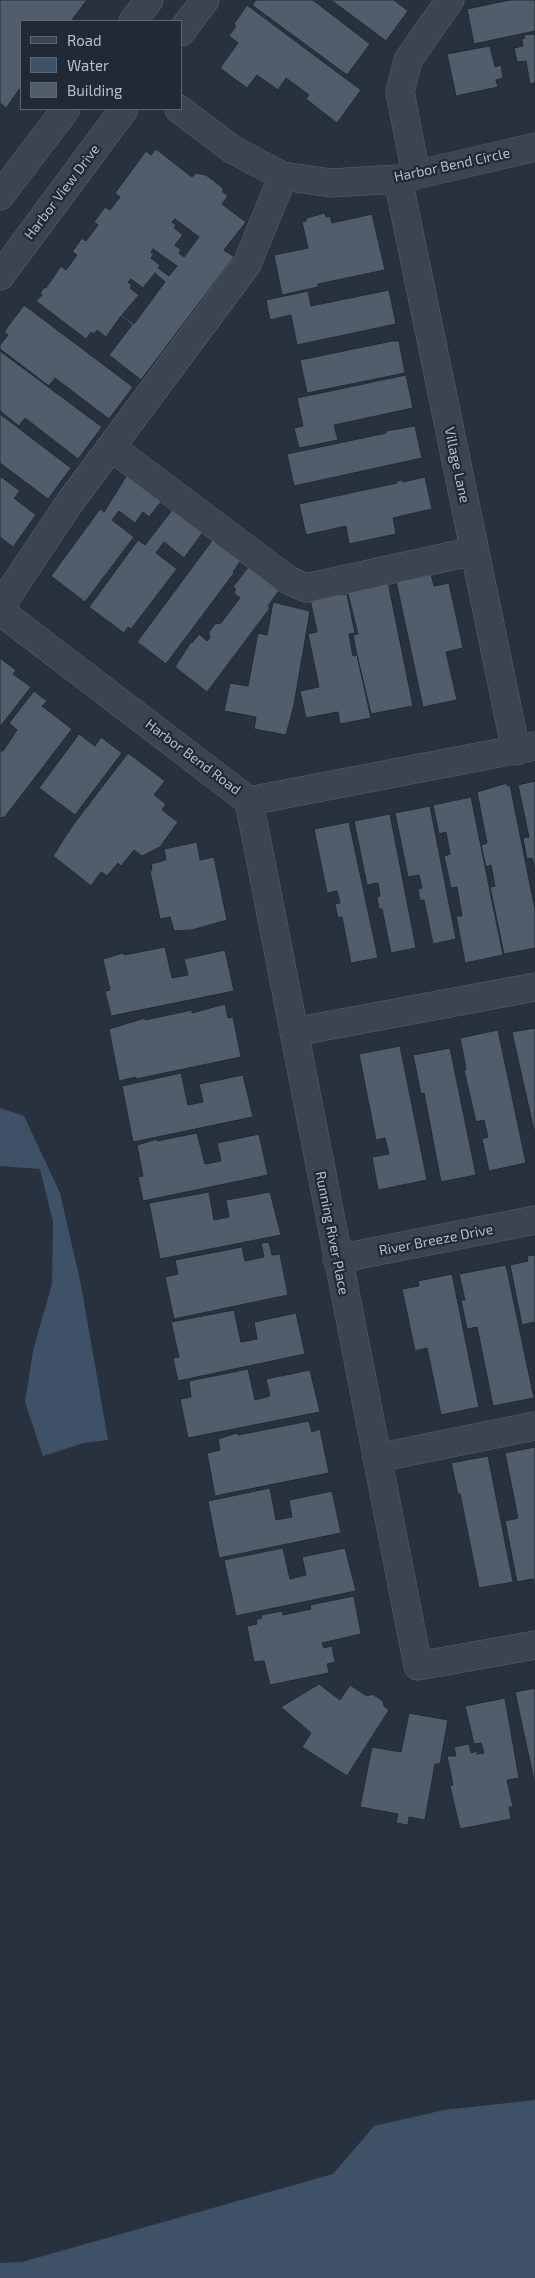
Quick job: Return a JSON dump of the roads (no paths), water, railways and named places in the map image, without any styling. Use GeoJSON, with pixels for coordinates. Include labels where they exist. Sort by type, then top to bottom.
{"type":"FeatureCollection","features":[{"type":"Feature","properties":{"kind":"street"},"geometry":{"type":"LineString","coordinates":[[134,20],[149,0]]}},
{"type":"Feature","properties":{"kind":"street"},"geometry":{"type":"LineString","coordinates":[[182,31],[205,0]]}},
{"type":"Feature","properties":{"kind":"street","name":"Village Lane"},"geometry":{"type":"LineString","coordinates":[[450,0],[408,60],[400,92],[407,176],[474,551],[526,749]]}},
{"type":"Feature","properties":{"kind":"street"},"geometry":{"type":"LineString","coordinates":[[0,196],[65,110]]}},
{"type":"Feature","properties":{"kind":"street","name":"Harbor View Drive"},"geometry":{"type":"LineString","coordinates":[[0,276],[123,110]]}},
{"type":"Feature","properties":{"kind":"street","name":"Harbor Bend Circle"},"geometry":{"type":"LineString","coordinates":[[180,110],[233,150],[283,176],[331,183],[407,176],[535,147]]}},
{"type":"Feature","properties":{"kind":"street"},"geometry":{"type":"LineString","coordinates":[[0,609],[70,502],[248,264],[283,176]]}},
{"type":"Feature","properties":{"kind":"street"},"geometry":{"type":"LineString","coordinates":[[111,447],[288,580],[306,588],[474,551]]}},
{"type":"Feature","properties":{"kind":"street","name":"Harbor Bend Road"},"geometry":{"type":"LineString","coordinates":[[0,609],[249,800],[526,749]]}},
{"type":"Feature","properties":{"kind":"street","name":"Running River Place"},"geometry":{"type":"LineString","coordinates":[[249,800],[337,1259],[418,1666],[535,1645]]}},
{"type":"Feature","properties":{"kind":"street"},"geometry":{"type":"LineString","coordinates":[[294,1032],[535,987]]}},
{"type":"Feature","properties":{"kind":"street","name":"River Breeze Drive"},"geometry":{"type":"LineString","coordinates":[[337,1259],[535,1220]]}},
{"type":"Feature","properties":{"kind":"street"},"geometry":{"type":"LineString","coordinates":[[377,1458],[535,1426]]}},
{"type":"Feature","properties":{"kind":"water"},"geometry":{"type":"Polygon","coordinates":[[[0,1108],[24,1116],[60,1193],[81,1285],[108,1440],[84,1443],[43,1456],[25,1402],[33,1351],[52,1284],[53,1222],[40,1169],[0,1166],[0,1108]]]}},
{"type":"Feature","properties":{"kind":"water"},"geometry":{"type":"Polygon","coordinates":[[[535,2100],[535,2278],[0,2278],[0,2263],[22,2262],[333,2174],[374,2126],[444,2110],[535,2100]]]}}]}
